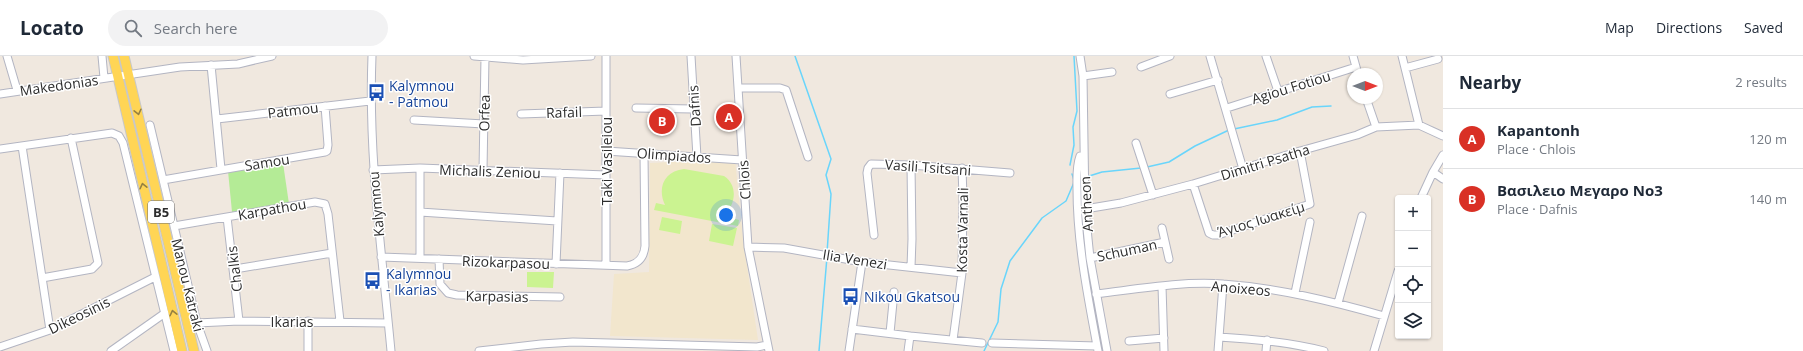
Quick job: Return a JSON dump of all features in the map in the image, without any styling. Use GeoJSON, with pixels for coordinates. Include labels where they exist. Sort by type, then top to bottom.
{"type":"FeatureCollection","features":[{"type":"Feature","properties":{"kind":"main road","name":"B5"},"geometry":{"type":"LineString","coordinates":[[113,56],[182,351]]}},
{"type":"Feature","properties":{"kind":"main road","name":"B5"},"geometry":{"type":"LineString","coordinates":[[124,56],[194,351]]}},
{"type":"Feature","properties":{"kind":"street"},"geometry":{"type":"LineString","coordinates":[[7,56],[17,90]]}},
{"type":"Feature","properties":{"kind":"street"},"geometry":{"type":"LineString","coordinates":[[102,56],[104,78]]}},
{"type":"Feature","properties":{"kind":"street","name":"Makedonias"},"geometry":{"type":"LineString","coordinates":[[0,94],[17,90],[129,74],[211,65],[238,64],[272,56]]}},
{"type":"Feature","properties":{"kind":"street","name":"Kalymnou"},"geometry":{"type":"LineString","coordinates":[[372,56],[370,101],[373,170],[391,351]]}},
{"type":"Feature","properties":{"kind":"street"},"geometry":{"type":"LineString","coordinates":[[474,56],[523,58],[591,56]]}},
{"type":"Feature","properties":{"kind":"street","name":"Taki Vasileiou"},"geometry":{"type":"LineString","coordinates":[[606,56],[606,265]]}},
{"type":"Feature","properties":{"kind":"street","name":"Dafnis"},"geometry":{"type":"LineString","coordinates":[[691,56],[697,157]]}},
{"type":"Feature","properties":{"kind":"street","name":"Chlois"},"geometry":{"type":"LineString","coordinates":[[736,56],[748,247],[768,348]]}},
{"type":"Feature","properties":{"kind":"street","name":"Antheon"},"geometry":{"type":"LineString","coordinates":[[1080,56],[1083,76],[1081,178],[1090,258],[1107,351]]}},
{"type":"Feature","properties":{"kind":"street"},"geometry":{"type":"LineString","coordinates":[[1141,67],[1170,56]]}},
{"type":"Feature","properties":{"kind":"street"},"geometry":{"type":"LineString","coordinates":[[1210,56],[1233,129],[1243,169]]}},
{"type":"Feature","properties":{"kind":"street"},"geometry":{"type":"LineString","coordinates":[[1266,56],[1278,91]]}},
{"type":"Feature","properties":{"kind":"street"},"geometry":{"type":"LineString","coordinates":[[1353,56],[1356,68]]}},
{"type":"Feature","properties":{"kind":"street"},"geometry":{"type":"LineString","coordinates":[[1402,56],[1418,125]]}},
{"type":"Feature","properties":{"kind":"street","name":"Orfea"},"geometry":{"type":"LineString","coordinates":[[483,170],[485,57]]}},
{"type":"Feature","properties":{"kind":"street"},"geometry":{"type":"LineString","coordinates":[[1405,68],[1438,59]]}},
{"type":"Feature","properties":{"kind":"street"},"geometry":{"type":"LineString","coordinates":[[211,65],[221,169]]}},
{"type":"Feature","properties":{"kind":"street"},"geometry":{"type":"LineString","coordinates":[[1083,76],[1112,72]]}},
{"type":"Feature","properties":{"kind":"street","name":"Agiou Fotiou"},"geometry":{"type":"LineString","coordinates":[[1226,108],[1278,91],[1347,74]]}},
{"type":"Feature","properties":{"kind":"street"},"geometry":{"type":"LineString","coordinates":[[1170,94],[1218,80]]}},
{"type":"Feature","properties":{"kind":"street"},"geometry":{"type":"LineString","coordinates":[[739,88],[780,88],[786,90],[808,157]]}},
{"type":"Feature","properties":{"kind":"street","name":"Patmou"},"geometry":{"type":"LineString","coordinates":[[217,119],[370,101]]}},
{"type":"Feature","properties":{"kind":"street"},"geometry":{"type":"LineString","coordinates":[[1368,104],[1376,127]]}},
{"type":"Feature","properties":{"kind":"street","name":"Samou"},"geometry":{"type":"LineString","coordinates":[[163,180],[325,152],[327,151],[328,145],[325,106]]}},
{"type":"Feature","properties":{"kind":"street"},"geometry":{"type":"LineString","coordinates":[[636,108],[693,109]]}},
{"type":"Feature","properties":{"kind":"street","name":"Rafail"},"geometry":{"type":"LineString","coordinates":[[521,114],[606,111]]}},
{"type":"Feature","properties":{"kind":"street"},"geometry":{"type":"LineString","coordinates":[[414,120],[484,124]]}},
{"type":"Feature","properties":{"kind":"street","name":"Manou Katraki"},"geometry":{"type":"LineString","coordinates":[[150,125],[197,323],[206,351]]}},
{"type":"Feature","properties":{"kind":"street","name":"Dimitri Psatha"},"geometry":{"type":"LineString","coordinates":[[1085,209],[1121,204],[1193,184],[1357,135],[1376,127],[1418,125],[1443,136]]}},
{"type":"Feature","properties":{"kind":"street"},"geometry":{"type":"LineString","coordinates":[[0,148],[112,133],[121,138],[174,351]]}},
{"type":"Feature","properties":{"kind":"street"},"geometry":{"type":"LineString","coordinates":[[42,278],[92,269],[98,263],[71,138]]}},
{"type":"Feature","properties":{"kind":"street"},"geometry":{"type":"LineString","coordinates":[[1136,143],[1153,195]]}},
{"type":"Feature","properties":{"kind":"street"},"geometry":{"type":"LineString","coordinates":[[22,146],[50,330]]}},
{"type":"Feature","properties":{"kind":"street","name":"Olimpiados"},"geometry":{"type":"LineString","coordinates":[[606,151],[742,160]]}},
{"type":"Feature","properties":{"kind":"street","name":"Άγιος Ιωακείμ"},"geometry":{"type":"LineString","coordinates":[[1193,184],[1210,233],[1213,235],[1218,235],[1310,204],[1300,151]]}},
{"type":"Feature","properties":{"kind":"street","name":"Rizokarpasou"},"geometry":{"type":"LineString","coordinates":[[381,257],[630,266],[639,261],[644,255],[646,246],[644,154]]}},
{"type":"Feature","properties":{"kind":"street"},"geometry":{"type":"LineString","coordinates":[[1422,195],[1443,155]]}},
{"type":"Feature","properties":{"kind":"street"},"geometry":{"type":"LineString","coordinates":[[992,344],[1034,348],[1097,348],[1090,312],[1078,222],[1081,178],[1077,166],[1080,156]]}},
{"type":"Feature","properties":{"kind":"street","name":"Vasili Tsitsani"},"geometry":{"type":"LineString","coordinates":[[874,235],[866,173],[868,168],[874,164],[962,168],[1010,173]]}},
{"type":"Feature","properties":{"kind":"street"},"geometry":{"type":"LineString","coordinates":[[911,165],[911,267]]}},
{"type":"Feature","properties":{"kind":"street"},"geometry":{"type":"LineString","coordinates":[[420,168],[420,258]]}},
{"type":"Feature","properties":{"kind":"street","name":"Michalis Zeniou"},"geometry":{"type":"LineString","coordinates":[[373,170],[420,168],[606,175]]}},
{"type":"Feature","properties":{"kind":"street","name":"Kosta Varnali"},"geometry":{"type":"LineString","coordinates":[[953,340],[962,274],[962,168]]}},
{"type":"Feature","properties":{"kind":"street"},"geometry":{"type":"LineString","coordinates":[[1433,172],[1443,179]]}},
{"type":"Feature","properties":{"kind":"street"},"geometry":{"type":"LineString","coordinates":[[556,264],[560,173]]}},
{"type":"Feature","properties":{"kind":"street","name":"Karpathou"},"geometry":{"type":"LineString","coordinates":[[174,226],[321,202],[327,208],[340,321]]}},
{"type":"Feature","properties":{"kind":"street"},"geometry":{"type":"LineString","coordinates":[[420,212],[557,221]]}},
{"type":"Feature","properties":{"kind":"street"},"geometry":{"type":"LineString","coordinates":[[1338,303],[1362,216]]}},
{"type":"Feature","properties":{"kind":"street","name":"Chalkis"},"geometry":{"type":"LineString","coordinates":[[227,217],[239,321]]}},
{"type":"Feature","properties":{"kind":"street"},"geometry":{"type":"LineString","coordinates":[[1295,293],[1310,222]]}},
{"type":"Feature","properties":{"kind":"street"},"geometry":{"type":"LineString","coordinates":[[1162,228],[1169,259]]}},
{"type":"Feature","properties":{"kind":"street","name":"Schuman"},"geometry":{"type":"LineString","coordinates":[[1090,258],[1165,242]]}},
{"type":"Feature","properties":{"kind":"street","name":"Ilia Venezi"},"geometry":{"type":"LineString","coordinates":[[748,247],[784,248],[862,262],[962,274]]}},
{"type":"Feature","properties":{"kind":"street"},"geometry":{"type":"LineString","coordinates":[[234,269],[332,253]]}},
{"type":"Feature","properties":{"kind":"street","name":"Karpasias"},"geometry":{"type":"LineString","coordinates":[[439,259],[440,284],[448,293],[457,295],[560,297]]}},
{"type":"Feature","properties":{"kind":"street"},"geometry":{"type":"LineString","coordinates":[[850,351],[862,262]]}},
{"type":"Feature","properties":{"kind":"street","name":"Dikeosinis"},"geometry":{"type":"LineString","coordinates":[[0,348],[50,330],[156,277]]}},
{"type":"Feature","properties":{"kind":"street"},"geometry":{"type":"LineString","coordinates":[[1374,351],[1395,281]]}},
{"type":"Feature","properties":{"kind":"street"},"geometry":{"type":"LineString","coordinates":[[1218,351],[1223,284]]}},
{"type":"Feature","properties":{"kind":"street","name":"Anoixeos"},"geometry":{"type":"LineString","coordinates":[[1096,294],[1162,286],[1223,284],[1295,293],[1384,316]]}},
{"type":"Feature","properties":{"kind":"street"},"geometry":{"type":"LineString","coordinates":[[1162,286],[1164,351]]}},
{"type":"Feature","properties":{"kind":"street"},"geometry":{"type":"LineString","coordinates":[[890,333],[894,292]]}},
{"type":"Feature","properties":{"kind":"street"},"geometry":{"type":"LineString","coordinates":[[111,351],[165,313]]}},
{"type":"Feature","properties":{"kind":"street","name":"Ikarias"},"geometry":{"type":"LineString","coordinates":[[197,323],[239,321],[340,321],[388,323]]}},
{"type":"Feature","properties":{"kind":"street"},"geometry":{"type":"LineString","coordinates":[[308,321],[308,351]]}},
{"type":"Feature","properties":{"kind":"street"},"geometry":{"type":"LineString","coordinates":[[852,329],[982,343]]}},
{"type":"Feature","properties":{"kind":"street"},"geometry":{"type":"LineString","coordinates":[[908,351],[910,336]]}},
{"type":"Feature","properties":{"kind":"street"},"geometry":{"type":"LineString","coordinates":[[1219,337],[1267,340],[1298,344],[1324,351]]}},
{"type":"Feature","properties":{"kind":"street"},"geometry":{"type":"LineString","coordinates":[[1129,341],[1164,338]]}},
{"type":"Feature","properties":{"kind":"street"},"geometry":{"type":"LineString","coordinates":[[1266,351],[1267,340]]}},
{"type":"Feature","properties":{"kind":"street"},"geometry":{"type":"LineString","coordinates":[[479,351],[542,344],[634,343],[662,347],[768,348]]}},
{"type":"Feature","properties":{"kind":"street"},"geometry":{"type":"LineString","coordinates":[[633,351],[634,343]]}},
{"type":"Feature","properties":{"kind":"shaded area"},"geometry":{"type":"Polygon","coordinates":[[[735,159],[743,239],[758,340],[610,336],[614,274],[649,272],[650,163],[735,159]]]}},
{"type":"Feature","properties":{"kind":"green space"},"geometry":{"type":"Polygon","coordinates":[[[283,163],[289,204],[232,212],[228,171],[283,163]]]}},
{"type":"Feature","properties":{"kind":"green space"},"geometry":{"type":"Polygon","coordinates":[[[684,169],[724,176],[729,180],[732,185],[734,196],[731,207],[724,216],[739,220],[738,226],[654,210],[656,203],[665,205],[662,192],[664,181],[671,173],[684,169]]]}},
{"type":"Feature","properties":{"kind":"green space"},"geometry":{"type":"Polygon","coordinates":[[[662,217],[682,221],[680,234],[659,230],[662,217]]]}},
{"type":"Feature","properties":{"kind":"green space"},"geometry":{"type":"Polygon","coordinates":[[[712,224],[737,228],[733,246],[709,241],[712,224]]]}},
{"type":"Feature","properties":{"kind":"green space"},"geometry":{"type":"Polygon","coordinates":[[[527,272],[554,272],[553,288],[527,287],[527,272]]]}},
{"type":"Feature","properties":{"kind":"waterway"},"geometry":{"type":"LineString","coordinates":[[795,56],[831,159],[826,175],[831,194],[827,253]]}},
{"type":"Feature","properties":{"kind":"waterway"},"geometry":{"type":"LineString","coordinates":[[1070,165],[1074,145],[1073,127],[1077,111],[1074,56]]}},
{"type":"Feature","properties":{"kind":"waterway"},"geometry":{"type":"LineString","coordinates":[[1234,129],[1277,120],[1312,107],[1331,106]]}},
{"type":"Feature","properties":{"kind":"waterway"},"geometry":{"type":"LineString","coordinates":[[1147,167],[1169,162],[1195,146],[1229,130]]}},
{"type":"Feature","properties":{"kind":"waterway"},"geometry":{"type":"LineString","coordinates":[[1086,177],[1102,172],[1141,168]]}},
{"type":"Feature","properties":{"kind":"waterway"},"geometry":{"type":"LineString","coordinates":[[1072,174],[1074,180]]}},
{"type":"Feature","properties":{"kind":"waterway"},"geometry":{"type":"LineString","coordinates":[[984,351],[998,322],[1001,289],[1010,261],[1042,218],[1066,201],[1075,180]]}},
{"type":"Feature","properties":{"kind":"waterway"},"geometry":{"type":"LineString","coordinates":[[819,351],[827,257]]}},
{"type":"Feature","properties":{"kind":"place","name":"Kalymnou - Patmou"},"geometry":{"type":"Point","coordinates":[376,93]}},
{"type":"Feature","properties":{"kind":"place","name":"Kapantonh"},"geometry":{"type":"Point","coordinates":[729,117]}},
{"type":"Feature","properties":{"kind":"place","name":"Βασιλειο Μεγαρο Νο3"},"geometry":{"type":"Point","coordinates":[662,121]}},
{"type":"Feature","properties":{"kind":"place","name":"Kalymnou - Ikarias"},"geometry":{"type":"Point","coordinates":[373,281]}},
{"type":"Feature","properties":{"kind":"place","name":"Nikou Gkatsou"},"geometry":{"type":"Point","coordinates":[851,296]}}]}
